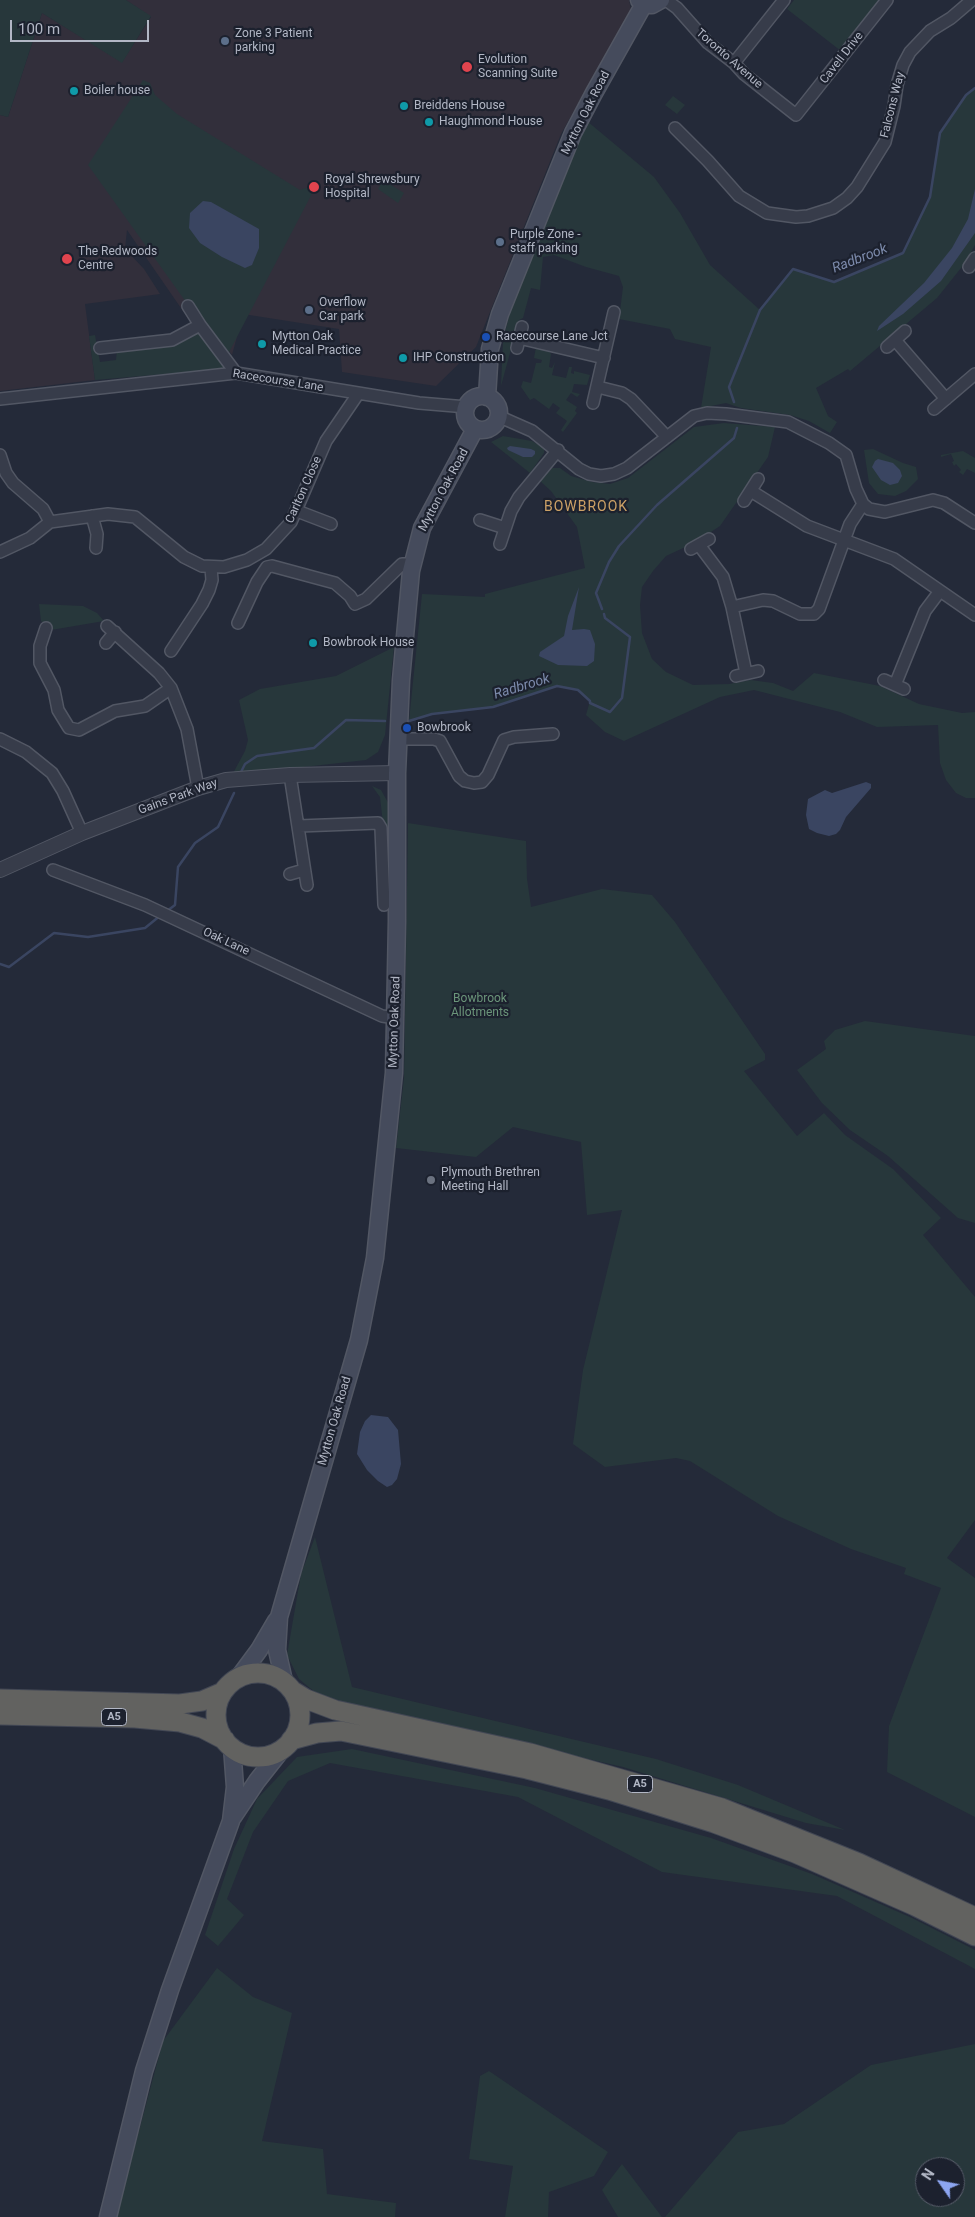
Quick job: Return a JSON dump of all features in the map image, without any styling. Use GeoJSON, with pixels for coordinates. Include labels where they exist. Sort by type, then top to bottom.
{"type":"FeatureCollection","features":[{"type":"Feature","properties":{"kind":"highway"},"geometry":{"type":"LineString","coordinates":[[262,1673],[288,1686],[299,1705],[300,1720],[287,1744],[269,1755],[254,1756],[229,1744],[220,1732],[217,1708],[223,1692],[239,1677],[262,1673]]}},
{"type":"Feature","properties":{"kind":"highway","name":"A5"},"geometry":{"type":"LineString","coordinates":[[288,1686],[306,1700],[335,1710],[530,1753],[722,1808],[859,1863],[975,1918]]}},
{"type":"Feature","properties":{"kind":"highway","name":"A5"},"geometry":{"type":"LineString","coordinates":[[0,1699],[180,1704],[202,1701],[223,1692]]}},
{"type":"Feature","properties":{"kind":"highway","name":"A5"},"geometry":{"type":"LineString","coordinates":[[0,1715],[135,1718],[180,1722],[202,1728],[229,1744]]}},
{"type":"Feature","properties":{"kind":"highway","name":"A5"},"geometry":{"type":"LineString","coordinates":[[287,1744],[317,1733],[340,1731],[528,1769],[609,1790],[714,1823],[795,1853],[915,1906],[975,1936]]}},
{"type":"Feature","properties":{"kind":"main road","name":"Mytton Oak Road"},"geometry":{"type":"LineString","coordinates":[[487,397],[490,349],[494,330],[573,133],[641,2],[652,5],[661,0]]}},
{"type":"Feature","properties":{"kind":"main road"},"geometry":{"type":"LineString","coordinates":[[487,397],[496,404],[498,416],[493,426],[488,429],[475,429],[466,417],[467,407],[475,398],[487,397]]}},
{"type":"Feature","properties":{"kind":"main road","name":"Mytton Oak Road"},"geometry":{"type":"LineString","coordinates":[[288,1686],[278,1650],[279,1617],[359,1340],[375,1258],[390,1116],[396,1018],[397,773],[401,680],[412,564],[422,528],[475,429]]}},
{"type":"Feature","properties":{"kind":"main road","name":"Mytton Oak Road"},"geometry":{"type":"LineString","coordinates":[[239,1677],[259,1650],[279,1617]]}},
{"type":"Feature","properties":{"kind":"main road"},"geometry":{"type":"LineString","coordinates":[[108,2217],[144,2071],[170,1990],[231,1820],[235,1782],[229,1744]]}},
{"type":"Feature","properties":{"kind":"main road"},"geometry":{"type":"LineString","coordinates":[[231,1820],[257,1781],[287,1744]]}},
{"type":"Feature","properties":{"kind":"street","name":"Toronto Avenue"},"geometry":{"type":"LineString","coordinates":[[666,0],[677,8],[708,43],[796,115]]}},
{"type":"Feature","properties":{"kind":"street"},"geometry":{"type":"LineString","coordinates":[[734,63],[784,0]]}},
{"type":"Feature","properties":{"kind":"street","name":"Cavell Drive"},"geometry":{"type":"LineString","coordinates":[[796,115],[887,0]]}},
{"type":"Feature","properties":{"kind":"street","name":"Falcons Way"},"geometry":{"type":"LineString","coordinates":[[675,128],[738,196],[766,213],[796,217],[808,216],[833,208],[847,198],[857,187],[885,142],[897,85],[903,65],[910,52],[930,31],[951,18],[972,0]]}},
{"type":"Feature","properties":{"kind":"street"},"geometry":{"type":"LineString","coordinates":[[188,306],[236,373]]}},
{"type":"Feature","properties":{"kind":"street"},"geometry":{"type":"LineString","coordinates":[[593,403],[614,312]]}},
{"type":"Feature","properties":{"kind":"street"},"geometry":{"type":"LineString","coordinates":[[100,348],[172,340],[200,325]]}},
{"type":"Feature","properties":{"kind":"street"},"geometry":{"type":"LineString","coordinates":[[905,331],[891,344],[946,399]]}},
{"type":"Feature","properties":{"kind":"street"},"geometry":{"type":"LineString","coordinates":[[519,338],[604,358]]}},
{"type":"Feature","properties":{"kind":"street","name":"Racecourse Lane"},"geometry":{"type":"LineString","coordinates":[[0,399],[236,373],[419,403],[467,407]]}},
{"type":"Feature","properties":{"kind":"street"},"geometry":{"type":"LineString","coordinates":[[934,409],[975,374]]}},
{"type":"Feature","properties":{"kind":"street"},"geometry":{"type":"LineString","coordinates":[[598,387],[622,393],[631,398],[667,436]]}},
{"type":"Feature","properties":{"kind":"street","name":"Carlton Close"},"geometry":{"type":"LineString","coordinates":[[211,568],[236,564],[266,549],[287,529],[297,511],[326,441],[358,394]]}},
{"type":"Feature","properties":{"kind":"street"},"geometry":{"type":"LineString","coordinates":[[498,416],[532,431],[558,450],[579,469],[589,474],[614,474],[627,468],[694,416],[708,413],[788,422],[830,443],[846,455],[856,489],[863,504],[869,509],[885,512],[933,500],[944,502],[975,523]]}},
{"type":"Feature","properties":{"kind":"street"},"geometry":{"type":"LineString","coordinates":[[500,544],[519,496],[558,450]]}},
{"type":"Feature","properties":{"kind":"street"},"geometry":{"type":"LineString","coordinates":[[0,455],[3,474],[43,509],[50,522]]}},
{"type":"Feature","properties":{"kind":"street"},"geometry":{"type":"LineString","coordinates":[[744,501],[758,479]]}},
{"type":"Feature","properties":{"kind":"street"},"geometry":{"type":"LineString","coordinates":[[750,491],[807,526],[894,559],[975,615]]}},
{"type":"Feature","properties":{"kind":"street"},"geometry":{"type":"LineString","coordinates":[[129,515],[133,504]]}},
{"type":"Feature","properties":{"kind":"street"},"geometry":{"type":"LineString","coordinates":[[732,607],[763,600],[800,614],[814,614],[819,609],[850,524],[863,504]]}},
{"type":"Feature","properties":{"kind":"street"},"geometry":{"type":"LineString","coordinates":[[297,511],[331,524]]}},
{"type":"Feature","properties":{"kind":"street"},"geometry":{"type":"LineString","coordinates":[[0,552],[30,538],[50,522],[92,516],[129,515],[142,521],[184,557],[202,566],[211,568],[212,580],[209,590],[202,604],[175,636],[171,651]]}},
{"type":"Feature","properties":{"kind":"street"},"geometry":{"type":"LineString","coordinates":[[92,516],[97,534],[96,548]]}},
{"type":"Feature","properties":{"kind":"street"},"geometry":{"type":"LineString","coordinates":[[480,520],[505,528]]}},
{"type":"Feature","properties":{"kind":"street"},"geometry":{"type":"LineString","coordinates":[[700,544],[723,577],[747,673]]}},
{"type":"Feature","properties":{"kind":"street"},"geometry":{"type":"LineString","coordinates":[[238,623],[257,582],[267,567],[272,566],[335,583],[350,596],[355,604],[366,599],[402,564],[412,564]]}},
{"type":"Feature","properties":{"kind":"street"},"geometry":{"type":"LineString","coordinates":[[894,685],[925,611],[940,591]]}},
{"type":"Feature","properties":{"kind":"street"},"geometry":{"type":"LineString","coordinates":[[46,628],[40,646],[40,663],[54,690],[58,710],[69,728],[79,730],[115,711],[145,706],[171,688]]}},
{"type":"Feature","properties":{"kind":"street"},"geometry":{"type":"LineString","coordinates":[[106,643],[111,629],[159,673],[171,688],[187,729],[198,788]]}},
{"type":"Feature","properties":{"kind":"street"},"geometry":{"type":"LineString","coordinates":[[399,739],[434,739],[440,741],[459,776],[467,782],[474,783],[482,782],[488,775],[504,740],[514,737],[554,734]]}},
{"type":"Feature","properties":{"kind":"street"},"geometry":{"type":"LineString","coordinates":[[0,739],[26,752],[52,773],[63,791],[82,833]]}},
{"type":"Feature","properties":{"kind":"street","name":"Gains Park Way"},"geometry":{"type":"LineString","coordinates":[[0,870],[82,833],[198,788],[231,779],[290,775],[397,773]]}},
{"type":"Feature","properties":{"kind":"street"},"geometry":{"type":"LineString","coordinates":[[290,775],[304,870],[308,885]]}},
{"type":"Feature","properties":{"kind":"street"},"geometry":{"type":"LineString","coordinates":[[298,826],[378,823],[381,828],[384,906]]}},
{"type":"Feature","properties":{"kind":"street","name":"Oak Lane"},"geometry":{"type":"LineString","coordinates":[[54,870],[164,914],[382,1016],[396,1018]]}},
{"type":"Feature","properties":{"kind":"street"},"geometry":{"type":"LineString","coordinates":[[290,874],[304,870]]}},
{"type":"Feature","properties":{"kind":"shaded area","name":"Royal Shrewsbury Hospital"},"geometry":{"type":"Polygon","coordinates":[[[126,0],[629,0],[631,10],[561,134],[476,347],[436,386],[342,372],[339,329],[243,314],[232,355],[196,305],[183,311],[127,230],[125,249],[144,269],[160,294],[85,304],[95,380],[0,391],[0,115],[8,117],[42,13],[122,62],[151,17],[126,0]]]}},
{"type":"Feature","properties":{"kind":"green space"},"geometry":{"type":"Polygon","coordinates":[[[0,0],[126,0],[151,16],[122,63],[42,13],[8,117],[0,115],[0,0]]]}},
{"type":"Feature","properties":{"kind":"green space"},"geometry":{"type":"Polygon","coordinates":[[[794,0],[880,1],[841,51],[787,9],[794,0]]]}},
{"type":"Feature","properties":{"kind":"green space"},"geometry":{"type":"Polygon","coordinates":[[[143,80],[150,83],[155,95],[177,114],[300,190],[317,184],[226,358],[88,165],[143,80]]]}},
{"type":"Feature","properties":{"kind":"green space"},"geometry":{"type":"Polygon","coordinates":[[[975,88],[975,245],[965,263],[937,298],[850,371],[848,369],[816,388],[828,416],[837,422],[830,433],[809,421],[790,415],[741,408],[726,403],[701,408],[711,347],[675,339],[670,329],[619,319],[623,287],[619,276],[586,267],[554,255],[543,257],[540,290],[531,288],[523,318],[519,320],[501,386],[503,341],[511,308],[587,121],[654,177],[680,213],[710,265],[760,310],[793,269],[834,282],[903,253],[930,197],[940,133],[966,95],[975,88]]]}},
{"type":"Feature","properties":{"kind":"green space"},"geometry":{"type":"Polygon","coordinates":[[[673,96],[685,105],[677,114],[665,105],[673,96]]]}},
{"type":"Feature","properties":{"kind":"green space"},"geometry":{"type":"Polygon","coordinates":[[[383,180],[404,193],[398,203],[378,189],[383,180]]]}},
{"type":"Feature","properties":{"kind":"green space"},"geometry":{"type":"Polygon","coordinates":[[[195,334],[202,334],[226,364],[223,369],[95,380],[89,336],[95,335],[100,362],[116,360],[117,350],[173,345],[195,334]]]}},
{"type":"Feature","properties":{"kind":"green space"},"geometry":{"type":"Polygon","coordinates":[[[536,347],[548,350],[551,354],[549,367],[552,368],[555,362],[552,375],[566,378],[569,367],[572,367],[571,373],[574,374],[574,371],[590,375],[587,385],[574,384],[572,392],[580,394],[577,397],[571,393],[566,400],[577,407],[575,411],[577,413],[563,432],[561,430],[567,421],[556,413],[560,408],[553,403],[549,409],[534,398],[530,400],[521,387],[523,381],[531,383],[536,363],[541,363],[542,360],[534,358],[536,347]]]}},
{"type":"Feature","properties":{"kind":"green space"},"geometry":{"type":"Polygon","coordinates":[[[724,423],[775,427],[768,457],[720,526],[694,543],[666,556],[642,587],[640,605],[642,633],[652,659],[666,672],[693,685],[729,684],[751,680],[773,683],[793,691],[814,673],[880,686],[919,704],[962,713],[975,712],[975,798],[966,798],[956,793],[946,780],[940,763],[938,725],[877,727],[840,712],[754,690],[720,697],[624,741],[605,732],[586,715],[590,701],[578,690],[557,686],[493,707],[432,714],[409,721],[422,594],[485,597],[485,594],[585,568],[577,527],[551,491],[540,481],[552,468],[560,468],[571,476],[592,482],[610,484],[628,478],[694,427],[724,423]]]}},
{"type":"Feature","properties":{"kind":"green space"},"geometry":{"type":"Polygon","coordinates":[[[503,436],[532,441],[544,448],[544,453],[530,473],[491,442],[503,436]]]}},
{"type":"Feature","properties":{"kind":"green space"},"geometry":{"type":"Polygon","coordinates":[[[873,449],[916,467],[918,479],[906,491],[895,496],[878,494],[869,483],[864,450],[873,449]]]}},
{"type":"Feature","properties":{"kind":"green space"},"geometry":{"type":"Polygon","coordinates":[[[963,451],[975,458],[975,473],[967,469],[963,475],[959,472],[961,470],[956,464],[954,466],[951,454],[941,457],[941,455],[963,451]]]}},
{"type":"Feature","properties":{"kind":"green space"},"geometry":{"type":"Polygon","coordinates":[[[39,604],[83,606],[97,613],[104,621],[51,630],[41,621],[39,604]]]}},
{"type":"Feature","properties":{"kind":"green space"},"geometry":{"type":"Polygon","coordinates":[[[394,647],[385,735],[378,752],[366,760],[232,775],[245,751],[248,740],[239,700],[260,689],[336,676],[394,647]]]}},
{"type":"Feature","properties":{"kind":"green space"},"geometry":{"type":"Polygon","coordinates":[[[372,786],[381,790],[390,806],[390,886],[380,797],[372,786]]]}},
{"type":"Feature","properties":{"kind":"green space","name":"Bowbrook Allotments"},"geometry":{"type":"Polygon","coordinates":[[[408,823],[526,841],[527,879],[531,907],[602,889],[652,895],[675,922],[765,1054],[765,1060],[744,1071],[797,1136],[824,1113],[845,1135],[893,1169],[941,1218],[923,1235],[975,1297],[975,1520],[947,1558],[975,1578],[975,1817],[887,1772],[889,1726],[941,1588],[904,1574],[906,1568],[851,1549],[778,1516],[690,1461],[676,1458],[605,1467],[573,1444],[583,1370],[622,1210],[587,1215],[581,1142],[513,1127],[476,1157],[396,1148],[404,1078],[408,823]]]}},
{"type":"Feature","properties":{"kind":"green space"},"geometry":{"type":"Polygon","coordinates":[[[865,1021],[975,1036],[975,1223],[958,1218],[888,1156],[850,1130],[822,1103],[797,1070],[826,1049],[824,1041],[835,1030],[865,1021]]]}},
{"type":"Feature","properties":{"kind":"green space"},"geometry":{"type":"Polygon","coordinates":[[[315,1537],[352,1687],[656,1759],[738,1785],[845,1830],[806,1823],[623,1767],[355,1706],[316,1693],[299,1679],[287,1655],[301,1574],[315,1537]]]}},
{"type":"Feature","properties":{"kind":"green space"},"geometry":{"type":"Polygon","coordinates":[[[352,1749],[535,1788],[711,1838],[812,1874],[912,1918],[975,1950],[975,1969],[837,1896],[662,1872],[518,1797],[330,1763],[288,1781],[253,1832],[227,1899],[244,1915],[218,1946],[205,1935],[234,1849],[257,1799],[297,1757],[352,1749]]]}},
{"type":"Feature","properties":{"kind":"green space"},"geometry":{"type":"Polygon","coordinates":[[[217,1968],[253,1997],[292,2013],[262,2141],[323,2149],[327,2194],[396,2203],[395,2217],[116,2217],[163,2041],[217,1968]]]}},
{"type":"Feature","properties":{"kind":"green space"},"geometry":{"type":"Polygon","coordinates":[[[975,2044],[975,2217],[665,2217],[738,2132],[784,2124],[871,2065],[975,2044]]]}},
{"type":"Feature","properties":{"kind":"green space"},"geometry":{"type":"Polygon","coordinates":[[[489,2071],[608,2152],[594,2176],[549,2192],[548,2217],[505,2217],[513,2166],[469,2159],[480,2076],[489,2071]]]}},
{"type":"Feature","properties":{"kind":"green space"},"geometry":{"type":"Polygon","coordinates":[[[622,2164],[662,2217],[618,2217],[602,2190],[622,2164]]]}},
{"type":"Feature","properties":{"kind":"water"},"geometry":{"type":"Polygon","coordinates":[[[975,189],[975,233],[941,281],[903,314],[877,331],[879,326],[924,283],[952,248],[968,219],[975,189]]]}},
{"type":"Feature","properties":{"kind":"water"},"geometry":{"type":"Polygon","coordinates":[[[203,201],[211,202],[259,229],[259,248],[252,265],[245,268],[222,257],[200,243],[189,228],[190,213],[203,201]]]}},
{"type":"Feature","properties":{"kind":"water"},"geometry":{"type":"Polygon","coordinates":[[[510,446],[531,449],[535,451],[535,454],[532,457],[523,457],[508,450],[507,448],[510,446]]]}},
{"type":"Feature","properties":{"kind":"water"},"geometry":{"type":"Polygon","coordinates":[[[878,459],[893,463],[900,470],[902,476],[898,483],[890,485],[881,480],[872,467],[878,459]]]}},
{"type":"Feature","properties":{"kind":"water"},"geometry":{"type":"Polygon","coordinates":[[[579,587],[572,630],[590,630],[595,644],[594,661],[587,666],[558,665],[539,656],[540,652],[564,636],[568,616],[579,587]]]}},
{"type":"Feature","properties":{"kind":"water"},"geometry":{"type":"Polygon","coordinates":[[[866,782],[871,784],[871,788],[846,817],[836,834],[829,836],[809,829],[806,815],[808,799],[825,790],[832,793],[866,782]]]}},
{"type":"Feature","properties":{"kind":"water"},"geometry":{"type":"Polygon","coordinates":[[[371,1415],[388,1417],[398,1430],[401,1464],[397,1479],[392,1485],[387,1487],[367,1470],[357,1454],[360,1432],[365,1421],[371,1415]]]}},
{"type":"Feature","properties":{"kind":"waterway","name":"Radbrook"},"geometry":{"type":"LineString","coordinates":[[734,402],[729,387],[760,310],[793,269],[834,282],[903,253],[930,197],[940,133],[966,95],[975,88]]}},
{"type":"Feature","properties":{"kind":"waterway","name":"Radbrook"},"geometry":{"type":"LineString","coordinates":[[602,609],[596,593],[609,562],[619,546],[657,505],[734,438],[737,428]]}},
{"type":"Feature","properties":{"kind":"waterway","name":"Radbrook"},"geometry":{"type":"LineString","coordinates":[[409,721],[432,714],[493,707],[557,686],[578,690],[590,703],[610,712],[622,698],[630,637],[605,618],[604,614]]}},
{"type":"Feature","properties":{"kind":"waterway","name":"Radbrook"},"geometry":{"type":"LineString","coordinates":[[241,772],[245,764],[257,756],[314,748],[346,720],[385,721]]}},
{"type":"Feature","properties":{"kind":"waterway","name":"Radbrook"},"geometry":{"type":"LineString","coordinates":[[167,911],[175,905],[178,867],[195,843],[218,827],[234,793]]}},
{"type":"Feature","properties":{"kind":"waterway","name":"Radbrook"},"geometry":{"type":"LineString","coordinates":[[0,964],[9,967],[54,933],[88,937],[145,928],[161,915]]}},
{"type":"Feature","properties":{"kind":"place","name":"Zone 3 Patient parking"},"geometry":{"type":"Point","coordinates":[225,41]}},
{"type":"Feature","properties":{"kind":"place","name":"Evolution Scanning Suite"},"geometry":{"type":"Point","coordinates":[467,67]}},
{"type":"Feature","properties":{"kind":"place","name":"Boiler house"},"geometry":{"type":"Point","coordinates":[74,91]}},
{"type":"Feature","properties":{"kind":"place","name":"Breiddens House"},"geometry":{"type":"Point","coordinates":[404,106]}},
{"type":"Feature","properties":{"kind":"place","name":"Haughmond House"},"geometry":{"type":"Point","coordinates":[429,122]}},
{"type":"Feature","properties":{"kind":"place","name":"Royal Shrewsbury Hospital"},"geometry":{"type":"Point","coordinates":[314,187]}},
{"type":"Feature","properties":{"kind":"place","name":"Purple Zone - staff parking"},"geometry":{"type":"Point","coordinates":[500,242]}},
{"type":"Feature","properties":{"kind":"place","name":"The Redwoods Centre"},"geometry":{"type":"Point","coordinates":[67,259]}},
{"type":"Feature","properties":{"kind":"place","name":"Overflow Car park"},"geometry":{"type":"Point","coordinates":[309,310]}},
{"type":"Feature","properties":{"kind":"place","name":"Racecourse Lane Jct"},"geometry":{"type":"Point","coordinates":[486,337]}},
{"type":"Feature","properties":{"kind":"place","name":"Mytton Oak Medical Practice"},"geometry":{"type":"Point","coordinates":[262,344]}},
{"type":"Feature","properties":{"kind":"place","name":"IHP Construction"},"geometry":{"type":"Point","coordinates":[403,358]}},
{"type":"Feature","properties":{"kind":"place","name":"Bowbrook House"},"geometry":{"type":"Point","coordinates":[313,643]}},
{"type":"Feature","properties":{"kind":"place","name":"Bowbrook"},"geometry":{"type":"Point","coordinates":[407,728]}},
{"type":"Feature","properties":{"kind":"place","name":"Plymouth Brethren Meeting Hall"},"geometry":{"type":"Point","coordinates":[431,1180]}},
{"type":"Feature","properties":{"kind":"district","name":"BOWBROOK"},"geometry":{"type":"Point","coordinates":[586,507]}}]}
